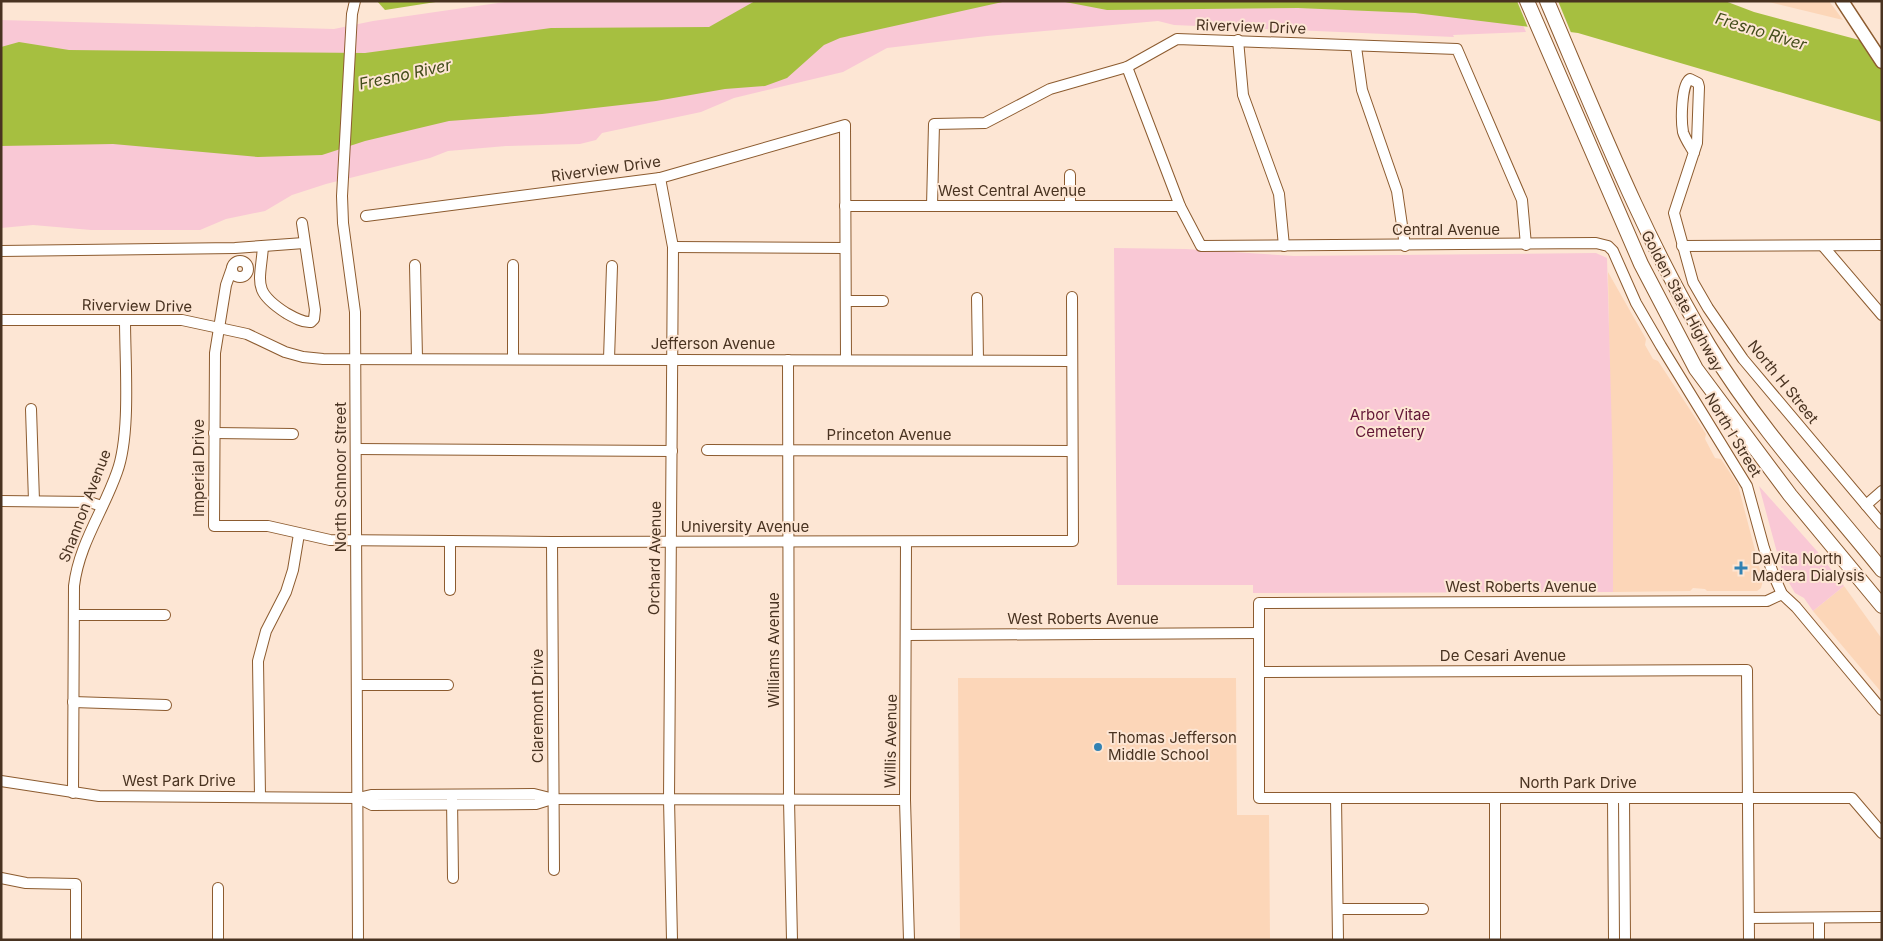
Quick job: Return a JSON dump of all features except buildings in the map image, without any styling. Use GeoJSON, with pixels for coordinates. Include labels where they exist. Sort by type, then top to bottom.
{"type":"FeatureCollection","features":[{"type":"Feature","properties":{"kind":"highway","name":"Golden State Highway"},"geometry":{"type":"LineString","coordinates":[[1527,1],[1641,264],[1696,369],[1790,495],[1882,608]]}},
{"type":"Feature","properties":{"kind":"highway","name":"Golden State Highway"},"geometry":{"type":"LineString","coordinates":[[1547,1],[1660,258],[1710,346],[1765,426],[1882,570]]}},
{"type":"Feature","properties":{"kind":"highway"},"geometry":{"type":"LineString","coordinates":[[1828,505],[1882,562]]}},
{"type":"Feature","properties":{"kind":"main road"},"geometry":{"type":"LineString","coordinates":[[1842,1],[1882,62]]}},
{"type":"Feature","properties":{"kind":"street","name":"North Schnoor Street"},"geometry":{"type":"LineString","coordinates":[[350,1],[352,34],[343,173],[343,223],[355,312],[358,940]]}},
{"type":"Feature","properties":{"kind":"street","name":"North Schnoor Street"},"geometry":{"type":"LineString","coordinates":[[352,14],[355,1]]}},
{"type":"Feature","properties":{"kind":"street","name":"Riverview Drive"},"geometry":{"type":"LineString","coordinates":[[932,206],[934,124],[985,123],[1050,89],[1127,67],[1177,39],[1238,40],[1356,47],[1457,49],[1522,200],[1526,245]]}},
{"type":"Feature","properties":{"kind":"street"},"geometry":{"type":"LineString","coordinates":[[1127,67],[1180,206],[1201,246],[1284,246],[1280,194],[1243,95],[1238,40]]}},
{"type":"Feature","properties":{"kind":"street"},"geometry":{"type":"LineString","coordinates":[[1356,47],[1362,90],[1397,191],[1405,246]]}},
{"type":"Feature","properties":{"kind":"street","name":"North H Street"},"geometry":{"type":"LineString","coordinates":[[1694,153],[1683,132],[1683,88],[1690,79],[1695,80],[1699,87],[1698,133],[1694,153],[1674,213],[1693,282],[1708,308],[1743,359],[1882,524]]}},
{"type":"Feature","properties":{"kind":"street","name":"Riverview Drive"},"geometry":{"type":"LineString","coordinates":[[366,216],[660,178],[844,124],[845,206]]}},
{"type":"Feature","properties":{"kind":"street"},"geometry":{"type":"LineString","coordinates":[[1070,175],[1070,206]]}},
{"type":"Feature","properties":{"kind":"street","name":"Orchard Avenue"},"geometry":{"type":"LineString","coordinates":[[660,178],[673,247],[669,799],[672,940]]}},
{"type":"Feature","properties":{"kind":"street"},"geometry":{"type":"LineString","coordinates":[[845,206],[846,360]]}},
{"type":"Feature","properties":{"kind":"street","name":"West Central Avenue"},"geometry":{"type":"LineString","coordinates":[[845,206],[1180,206]]}},
{"type":"Feature","properties":{"kind":"street"},"geometry":{"type":"LineString","coordinates":[[257,247],[261,290],[267,300],[288,314],[306,322],[311,322],[314,319],[315,310],[302,223]]}},
{"type":"Feature","properties":{"kind":"street"},"geometry":{"type":"LineString","coordinates":[[1,251],[235,248],[304,243]]}},
{"type":"Feature","properties":{"kind":"street","name":"Central Avenue"},"geometry":{"type":"LineString","coordinates":[[1284,246],[1596,243],[1608,246]]}},
{"type":"Feature","properties":{"kind":"street"},"geometry":{"type":"LineString","coordinates":[[1682,246],[1882,245]]}},
{"type":"Feature","properties":{"kind":"street","name":"North I Street"},"geometry":{"type":"LineString","coordinates":[[1608,246],[1613,251],[1636,303],[1660,346],[1747,486],[1764,548],[1782,594],[1796,607],[1882,710]]}},
{"type":"Feature","properties":{"kind":"street"},"geometry":{"type":"LineString","coordinates":[[1823,246],[1882,315]]}},
{"type":"Feature","properties":{"kind":"street"},"geometry":{"type":"LineString","coordinates":[[235,269],[242,261],[248,265],[257,247]]}},
{"type":"Feature","properties":{"kind":"street"},"geometry":{"type":"LineString","coordinates":[[673,247],[846,248]]}},
{"type":"Feature","properties":{"kind":"street","name":"Imperial Drive"},"geometry":{"type":"LineString","coordinates":[[235,248],[235,269],[227,278],[214,361],[214,526],[268,526],[330,540],[356,540]]}},
{"type":"Feature","properties":{"kind":"street"},"geometry":{"type":"LineString","coordinates":[[415,265],[417,358]]}},
{"type":"Feature","properties":{"kind":"street"},"geometry":{"type":"LineString","coordinates":[[513,265],[513,359]]}},
{"type":"Feature","properties":{"kind":"street"},"geometry":{"type":"LineString","coordinates":[[609,359],[612,266]]}},
{"type":"Feature","properties":{"kind":"street"},"geometry":{"type":"LineString","coordinates":[[1072,297],[1072,451]]}},
{"type":"Feature","properties":{"kind":"street"},"geometry":{"type":"LineString","coordinates":[[977,298],[978,360]]}},
{"type":"Feature","properties":{"kind":"street"},"geometry":{"type":"LineString","coordinates":[[846,301],[883,301]]}},
{"type":"Feature","properties":{"kind":"street","name":"Riverview Drive"},"geometry":{"type":"LineString","coordinates":[[1,320],[182,320],[247,334],[285,352],[303,357],[356,360]]}},
{"type":"Feature","properties":{"kind":"street","name":"Shannon Avenue"},"geometry":{"type":"LineString","coordinates":[[72,793],[74,615],[77,566],[82,547],[117,473],[124,440],[125,320]]}},
{"type":"Feature","properties":{"kind":"street","name":"Jefferson Avenue"},"geometry":{"type":"LineString","coordinates":[[356,360],[417,358],[1071,361]]}},
{"type":"Feature","properties":{"kind":"street","name":"Williams Avenue"},"geometry":{"type":"LineString","coordinates":[[788,360],[789,800],[792,940]]}},
{"type":"Feature","properties":{"kind":"street"},"geometry":{"type":"LineString","coordinates":[[31,409],[34,501]]}},
{"type":"Feature","properties":{"kind":"street"},"geometry":{"type":"LineString","coordinates":[[214,433],[293,434]]}},
{"type":"Feature","properties":{"kind":"street"},"geometry":{"type":"LineString","coordinates":[[356,449],[672,451]]}},
{"type":"Feature","properties":{"kind":"street","name":"Princeton Avenue"},"geometry":{"type":"LineString","coordinates":[[707,450],[1072,451]]}},
{"type":"Feature","properties":{"kind":"street","name":"University Avenue"},"geometry":{"type":"LineString","coordinates":[[356,540],[552,542],[1073,541],[1072,451]]}},
{"type":"Feature","properties":{"kind":"street"},"geometry":{"type":"LineString","coordinates":[[1866,505],[1882,491]]}},
{"type":"Feature","properties":{"kind":"street"},"geometry":{"type":"LineString","coordinates":[[1,501],[89,502],[102,506]]}},
{"type":"Feature","properties":{"kind":"street"},"geometry":{"type":"LineString","coordinates":[[260,796],[258,661],[266,631],[286,592],[293,570],[299,534]]}},
{"type":"Feature","properties":{"kind":"street"},"geometry":{"type":"LineString","coordinates":[[450,541],[450,590]]}},
{"type":"Feature","properties":{"kind":"street","name":"Claremont Drive"},"geometry":{"type":"LineString","coordinates":[[552,542],[554,870]]}},
{"type":"Feature","properties":{"kind":"street","name":"Willis Avenue"},"geometry":{"type":"LineString","coordinates":[[906,542],[905,800],[908,940]]}},
{"type":"Feature","properties":{"kind":"street","name":"West Roberts Avenue"},"geometry":{"type":"LineString","coordinates":[[907,635],[1259,634],[1259,604],[1767,601],[1782,594]]}},
{"type":"Feature","properties":{"kind":"street"},"geometry":{"type":"LineString","coordinates":[[74,615],[165,615]]}},
{"type":"Feature","properties":{"kind":"street"},"geometry":{"type":"LineString","coordinates":[[1259,634],[1259,672]]}},
{"type":"Feature","properties":{"kind":"street","name":"De Cesari Avenue"},"geometry":{"type":"LineString","coordinates":[[1259,672],[1747,670],[1748,798]]}},
{"type":"Feature","properties":{"kind":"street","name":"North Park Drive"},"geometry":{"type":"LineString","coordinates":[[1259,672],[1259,798],[1852,798],[1882,833]]}},
{"type":"Feature","properties":{"kind":"street"},"geometry":{"type":"LineString","coordinates":[[357,684],[448,685]]}},
{"type":"Feature","properties":{"kind":"street"},"geometry":{"type":"LineString","coordinates":[[73,702],[166,706]]}},
{"type":"Feature","properties":{"kind":"street","name":"West Park Drive"},"geometry":{"type":"LineString","coordinates":[[1,782],[99,796],[358,798],[371,795],[452,799],[534,794],[554,799],[905,800]]}},
{"type":"Feature","properties":{"kind":"street"},"geometry":{"type":"LineString","coordinates":[[1336,798],[1338,940]]}},
{"type":"Feature","properties":{"kind":"street"},"geometry":{"type":"LineString","coordinates":[[1495,798],[1495,940]]}},
{"type":"Feature","properties":{"kind":"street"},"geometry":{"type":"LineString","coordinates":[[1613,798],[1614,940]]}},
{"type":"Feature","properties":{"kind":"street"},"geometry":{"type":"LineString","coordinates":[[1624,798],[1625,940]]}},
{"type":"Feature","properties":{"kind":"street"},"geometry":{"type":"LineString","coordinates":[[1748,798],[1749,940]]}},
{"type":"Feature","properties":{"kind":"street"},"geometry":{"type":"LineString","coordinates":[[452,799],[453,878]]}},
{"type":"Feature","properties":{"kind":"street"},"geometry":{"type":"LineString","coordinates":[[1,878],[26,882],[76,884],[76,940]]}},
{"type":"Feature","properties":{"kind":"street"},"geometry":{"type":"LineString","coordinates":[[218,888],[218,940]]}},
{"type":"Feature","properties":{"kind":"street"},"geometry":{"type":"LineString","coordinates":[[1338,908],[1423,908]]}},
{"type":"Feature","properties":{"kind":"street"},"geometry":{"type":"LineString","coordinates":[[1748,918],[1882,917]]}},
{"type":"Feature","properties":{"kind":"street"},"geometry":{"type":"LineString","coordinates":[[1819,918],[1819,940]]}},
{"type":"Feature","properties":{"kind":"shaded area"},"geometry":{"type":"Polygon","coordinates":[[[1765,1],[1829,1],[1843,20],[1765,1]]]}},
{"type":"Feature","properties":{"kind":"shaded area"},"geometry":{"type":"Polygon","coordinates":[[[1608,272],[1646,339],[1645,345],[1653,359],[1658,361],[1706,434],[1705,439],[1715,458],[1721,459],[1738,485],[1763,581],[1761,588],[1757,591],[1707,591],[1705,589],[1693,588],[1690,591],[1613,592],[1608,272]]]}},
{"type":"Feature","properties":{"kind":"shaded area"},"geometry":{"type":"Polygon","coordinates":[[[1844,586],[1882,639],[1882,693],[1813,611],[1844,586]]]}},
{"type":"Feature","properties":{"kind":"shaded area","name":"Thomas Jefferson Middle School"},"geometry":{"type":"Polygon","coordinates":[[[958,678],[1236,678],[1237,815],[1269,815],[1270,940],[960,940],[958,678]]]}},
{"type":"Feature","properties":{"kind":"green space"},"geometry":{"type":"Polygon","coordinates":[[[512,1],[1512,1],[1526,32],[1453,35],[1454,37],[1174,25],[1158,21],[987,36],[887,48],[843,72],[734,98],[701,112],[602,133],[596,140],[580,144],[506,146],[448,151],[430,158],[326,184],[292,195],[265,211],[226,219],[200,230],[91,230],[33,225],[1,228],[1,20],[334,29],[373,21],[512,1]]]}},
{"type":"Feature","properties":{"kind":"green space","name":"Arbor Vitae Cemetery"},"geometry":{"type":"Polygon","coordinates":[[[1114,248],[1186,249],[1294,256],[1596,253],[1607,258],[1613,469],[1613,592],[1253,593],[1253,585],[1117,585],[1114,248]]]}},
{"type":"Feature","properties":{"kind":"green space"},"geometry":{"type":"Polygon","coordinates":[[[1759,486],[1817,551],[1844,586],[1813,611],[1804,598],[1795,593],[1782,571],[1759,486]]]}},
{"type":"Feature","properties":{"kind":"water"},"geometry":{"type":"Polygon","coordinates":[[[377,1],[442,1],[385,10],[377,1]]]}},
{"type":"Feature","properties":{"kind":"water","name":"Fresno River"},"geometry":{"type":"Polygon","coordinates":[[[755,1],[1007,1],[840,38],[824,45],[787,78],[765,86],[725,89],[656,101],[542,114],[449,121],[365,141],[322,155],[258,157],[113,144],[1,146],[1,47],[19,42],[69,50],[365,53],[551,28],[709,27],[755,1]]]}},
{"type":"Feature","properties":{"kind":"water","name":"Fresno River"},"geometry":{"type":"Polygon","coordinates":[[[1060,1],[1725,1],[1754,12],[1882,46],[1882,122],[1578,33],[1415,13],[1298,8],[1107,10],[1060,1]]]}},
{"type":"Feature","properties":{"kind":"pier"},"geometry":{"type":"Polygon","coordinates":[[[1517,1],[1558,1],[1572,35],[1529,30],[1517,1]]]}},
{"type":"Feature","properties":{"kind":"place","name":"DaVita North Madera Dialysis"},"geometry":{"type":"Point","coordinates":[1741,568]}},
{"type":"Feature","properties":{"kind":"place","name":"Thomas Jefferson Middle School"},"geometry":{"type":"Point","coordinates":[1098,747]}}]}
